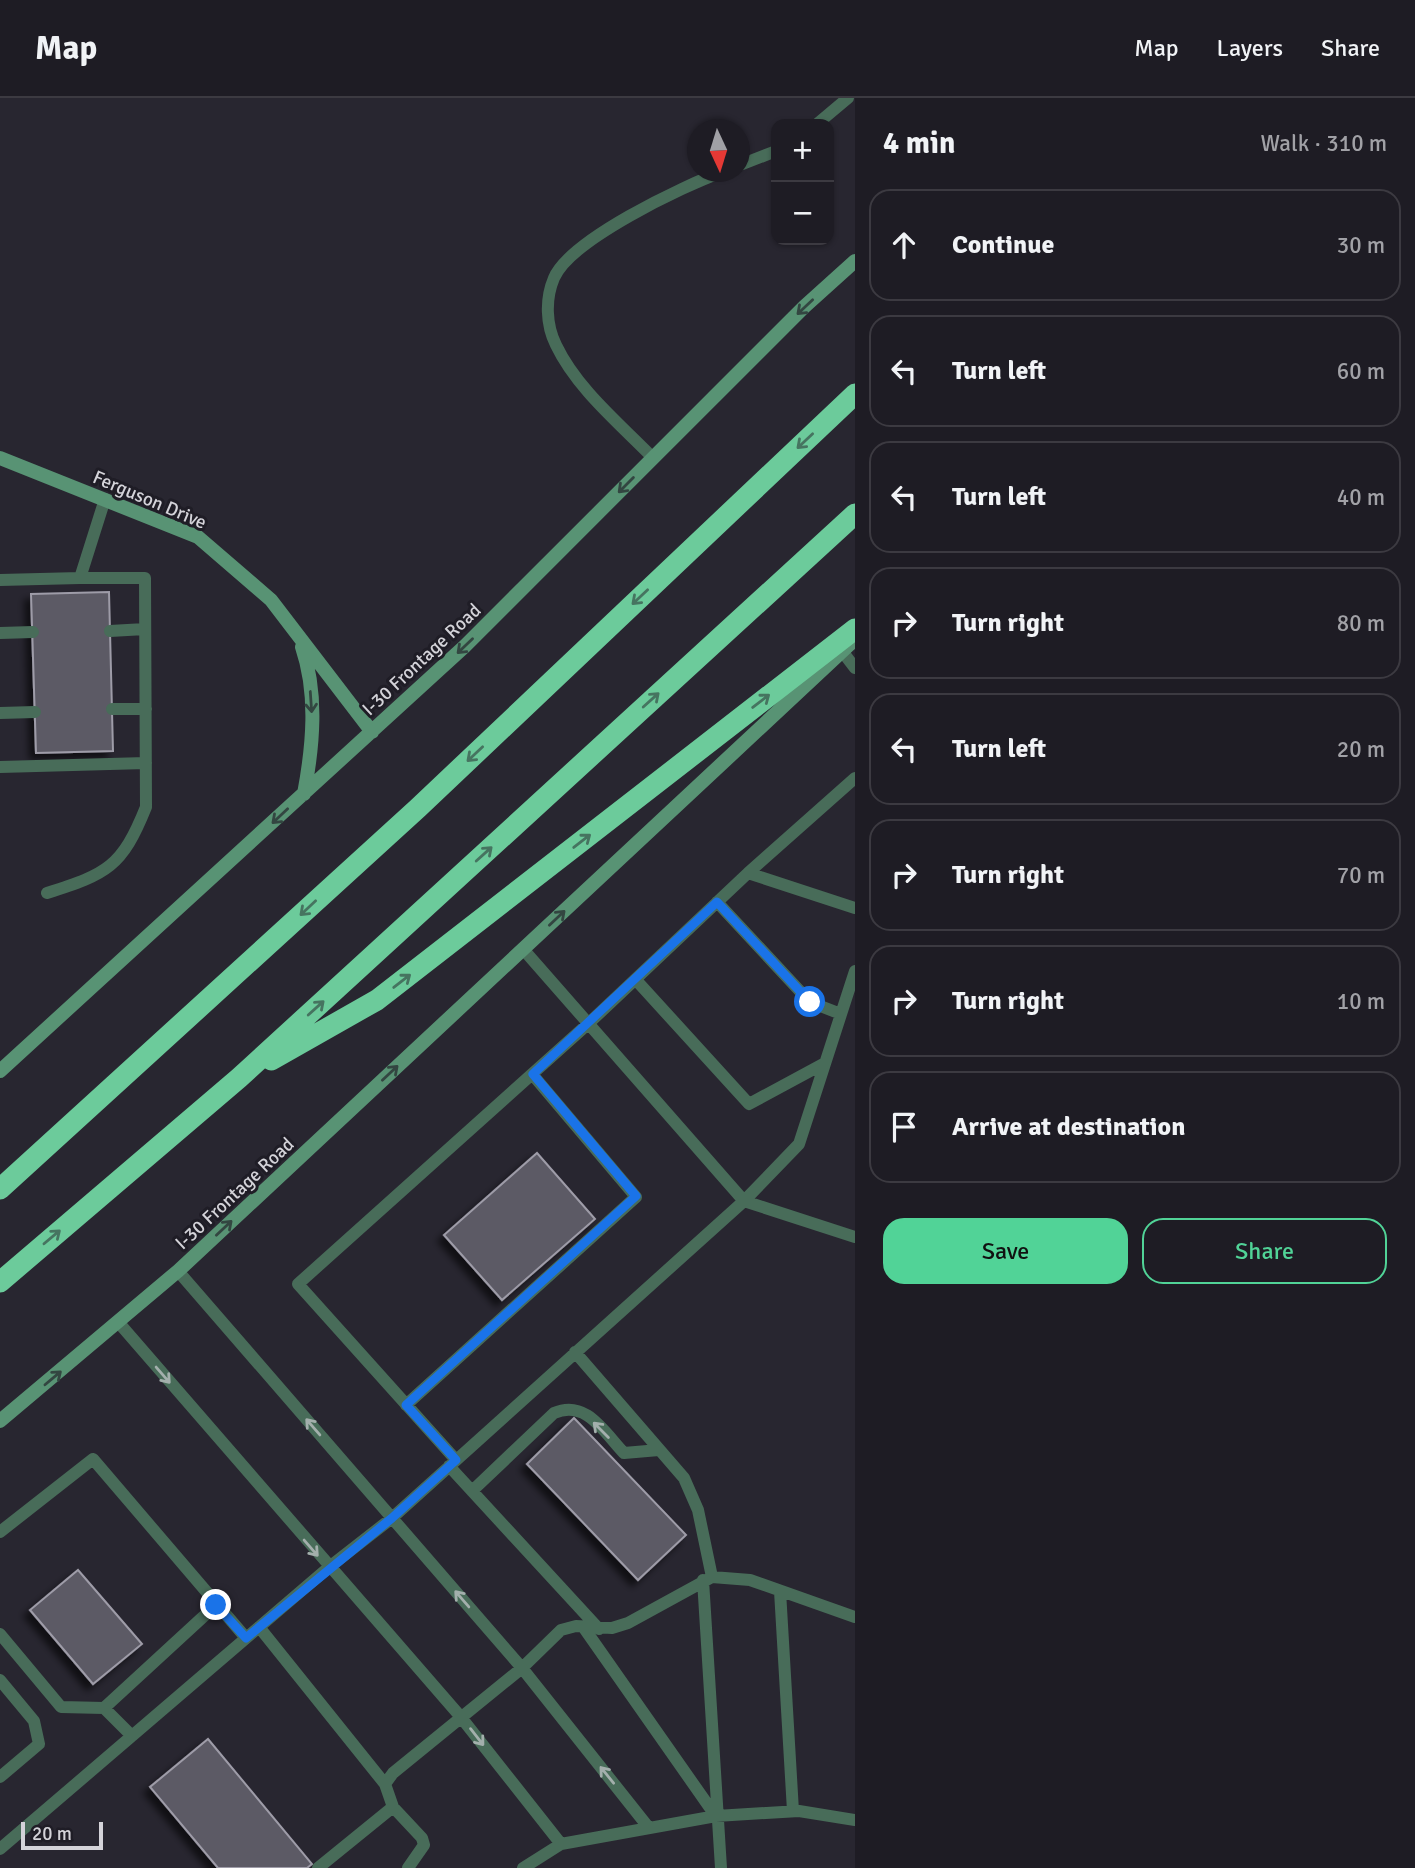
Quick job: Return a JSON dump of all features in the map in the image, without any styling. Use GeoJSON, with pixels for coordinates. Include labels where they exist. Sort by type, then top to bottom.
{"type":"FeatureCollection","features":[{"type":"Feature","properties":{"kind":"highway"},"geometry":{"type":"LineString","coordinates":[[0,1189],[418,808],[855,394]]}},
{"type":"Feature","properties":{"kind":"highway"},"geometry":{"type":"LineString","coordinates":[[0,1282],[239,1078],[855,514]]}},
{"type":"Feature","properties":{"kind":"highway"},"geometry":{"type":"LineString","coordinates":[[239,1078],[377,1000],[855,629]]}},
{"type":"Feature","properties":{"kind":"main road","name":"I-30 Frontage Road"},"geometry":{"type":"LineString","coordinates":[[0,1071],[465,646],[804,307],[855,261]]}},
{"type":"Feature","properties":{"kind":"main road","name":"Ferguson Drive"},"geometry":{"type":"LineString","coordinates":[[0,458],[198,537],[271,600],[372,732]]}},
{"type":"Feature","properties":{"kind":"main road"},"geometry":{"type":"LineString","coordinates":[[298,635],[307,663],[312,716],[313,749],[304,794]]}},
{"type":"Feature","properties":{"kind":"main road","name":"I-30 Frontage Road"},"geometry":{"type":"LineString","coordinates":[[0,1421],[178,1271],[855,639]]}},
{"type":"Feature","properties":{"kind":"lane"},"geometry":{"type":"LineString","coordinates":[[823,119],[848,98]]}},
{"type":"Feature","properties":{"kind":"lane"},"geometry":{"type":"LineString","coordinates":[[750,161],[771,153]]}},
{"type":"Feature","properties":{"kind":"lane"},"geometry":{"type":"LineString","coordinates":[[653,458],[583,384],[556,345],[548,309],[554,277],[602,232],[695,182]]}},
{"type":"Feature","properties":{"kind":"lane"},"geometry":{"type":"LineString","coordinates":[[80,578],[105,499]]}},
{"type":"Feature","properties":{"kind":"lane"},"geometry":{"type":"LineString","coordinates":[[0,580],[145,578],[146,807],[132,841],[114,864],[88,880],[47,892]]}},
{"type":"Feature","properties":{"kind":"lane"},"geometry":{"type":"LineString","coordinates":[[110,631],[145,629]]}},
{"type":"Feature","properties":{"kind":"lane"},"geometry":{"type":"LineString","coordinates":[[0,633],[33,632]]}},
{"type":"Feature","properties":{"kind":"lane"},"geometry":{"type":"LineString","coordinates":[[842,652],[855,668]]}},
{"type":"Feature","properties":{"kind":"lane"},"geometry":{"type":"LineString","coordinates":[[112,709],[146,709]]}},
{"type":"Feature","properties":{"kind":"lane"},"geometry":{"type":"LineString","coordinates":[[0,713],[35,712]]}},
{"type":"Feature","properties":{"kind":"lane"},"geometry":{"type":"LineString","coordinates":[[0,767],[146,762]]}},
{"type":"Feature","properties":{"kind":"lane"},"geometry":{"type":"LineString","coordinates":[[599,1629],[472,1491],[406,1405],[298,1284],[533,1074],[748,873],[855,778]]}},
{"type":"Feature","properties":{"kind":"lane"},"geometry":{"type":"LineString","coordinates":[[748,873],[855,908]]}},
{"type":"Feature","properties":{"kind":"lane"},"geometry":{"type":"LineString","coordinates":[[717,902],[810,1002],[841,1014]]}},
{"type":"Feature","properties":{"kind":"lane"},"geometry":{"type":"LineString","coordinates":[[523,949],[744,1201],[855,1237]]}},
{"type":"Feature","properties":{"kind":"lane"},"geometry":{"type":"LineString","coordinates":[[0,1849],[328,1568],[392,1518],[744,1201],[799,1144],[855,971]]}},
{"type":"Feature","properties":{"kind":"lane"},"geometry":{"type":"LineString","coordinates":[[636,979],[749,1104],[825,1063]]}},
{"type":"Feature","properties":{"kind":"lane"},"geometry":{"type":"LineString","coordinates":[[406,1405],[636,1196],[533,1074]]}},
{"type":"Feature","properties":{"kind":"lane"},"geometry":{"type":"LineString","coordinates":[[178,1271],[522,1668],[649,1828]]}},
{"type":"Feature","properties":{"kind":"lane"},"geometry":{"type":"LineString","coordinates":[[119,1323],[328,1568],[460,1716],[561,1844]]}},
{"type":"Feature","properties":{"kind":"lane"},"geometry":{"type":"LineString","coordinates":[[575,1352],[684,1478],[698,1510],[708,1579],[720,1868]]}},
{"type":"Feature","properties":{"kind":"lane"},"geometry":{"type":"LineString","coordinates":[[472,1491],[554,1413],[566,1408],[583,1411],[624,1453],[660,1450]]}},
{"type":"Feature","properties":{"kind":"lane"},"geometry":{"type":"LineString","coordinates":[[0,1532],[93,1459],[246,1638]]}},
{"type":"Feature","properties":{"kind":"lane"},"geometry":{"type":"LineString","coordinates":[[385,1784],[393,1773],[522,1668],[561,1630],[576,1626],[599,1629],[628,1623],[708,1579],[739,1577],[855,1617]]}},
{"type":"Feature","properties":{"kind":"lane"},"geometry":{"type":"LineString","coordinates":[[780,1591],[793,1811]]}},
{"type":"Feature","properties":{"kind":"lane"},"geometry":{"type":"LineString","coordinates":[[104,1708],[216,1605]]}},
{"type":"Feature","properties":{"kind":"lane"},"geometry":{"type":"LineString","coordinates":[[259,1627],[385,1784],[393,1807],[424,1844],[408,1868]]}},
{"type":"Feature","properties":{"kind":"lane"},"geometry":{"type":"LineString","coordinates":[[584,1628],[716,1815]]}},
{"type":"Feature","properties":{"kind":"lane"},"geometry":{"type":"LineString","coordinates":[[0,1634],[61,1707],[104,1708],[132,1736]]}},
{"type":"Feature","properties":{"kind":"lane"},"geometry":{"type":"LineString","coordinates":[[0,1680],[34,1721],[39,1744],[0,1777]]}},
{"type":"Feature","properties":{"kind":"lane"},"geometry":{"type":"LineString","coordinates":[[323,1864],[393,1807]]}},
{"type":"Feature","properties":{"kind":"lane"},"geometry":{"type":"LineString","coordinates":[[523,1868],[561,1844],[716,1815],[793,1811],[855,1820]]}},
{"type":"Feature","properties":{"kind":"building"},"geometry":{"type":"Polygon","coordinates":[[[109,592],[113,751],[36,753],[31,594],[109,592]]]}},
{"type":"Feature","properties":{"kind":"building"},"geometry":{"type":"Polygon","coordinates":[[[537,1153],[595,1219],[502,1300],[444,1235],[537,1153]]]}},
{"type":"Feature","properties":{"kind":"building"},"geometry":{"type":"Polygon","coordinates":[[[574,1418],[686,1535],[638,1580],[527,1464],[574,1418]]]}},
{"type":"Feature","properties":{"kind":"building"},"geometry":{"type":"Polygon","coordinates":[[[78,1570],[142,1644],[93,1684],[30,1610],[78,1570]]]}},
{"type":"Feature","properties":{"kind":"building"},"geometry":{"type":"Polygon","coordinates":[[[208,1739],[312,1864],[307,1868],[218,1868],[150,1787],[208,1739]]]}},
{"type":"Feature","properties":{"kind":"route"},"geometry":{"type":"LineString","coordinates":[[216,1605],[246,1638],[392,1518],[456,1460],[406,1405],[636,1196],[533,1074],[717,902],[810,1002]]}}]}
